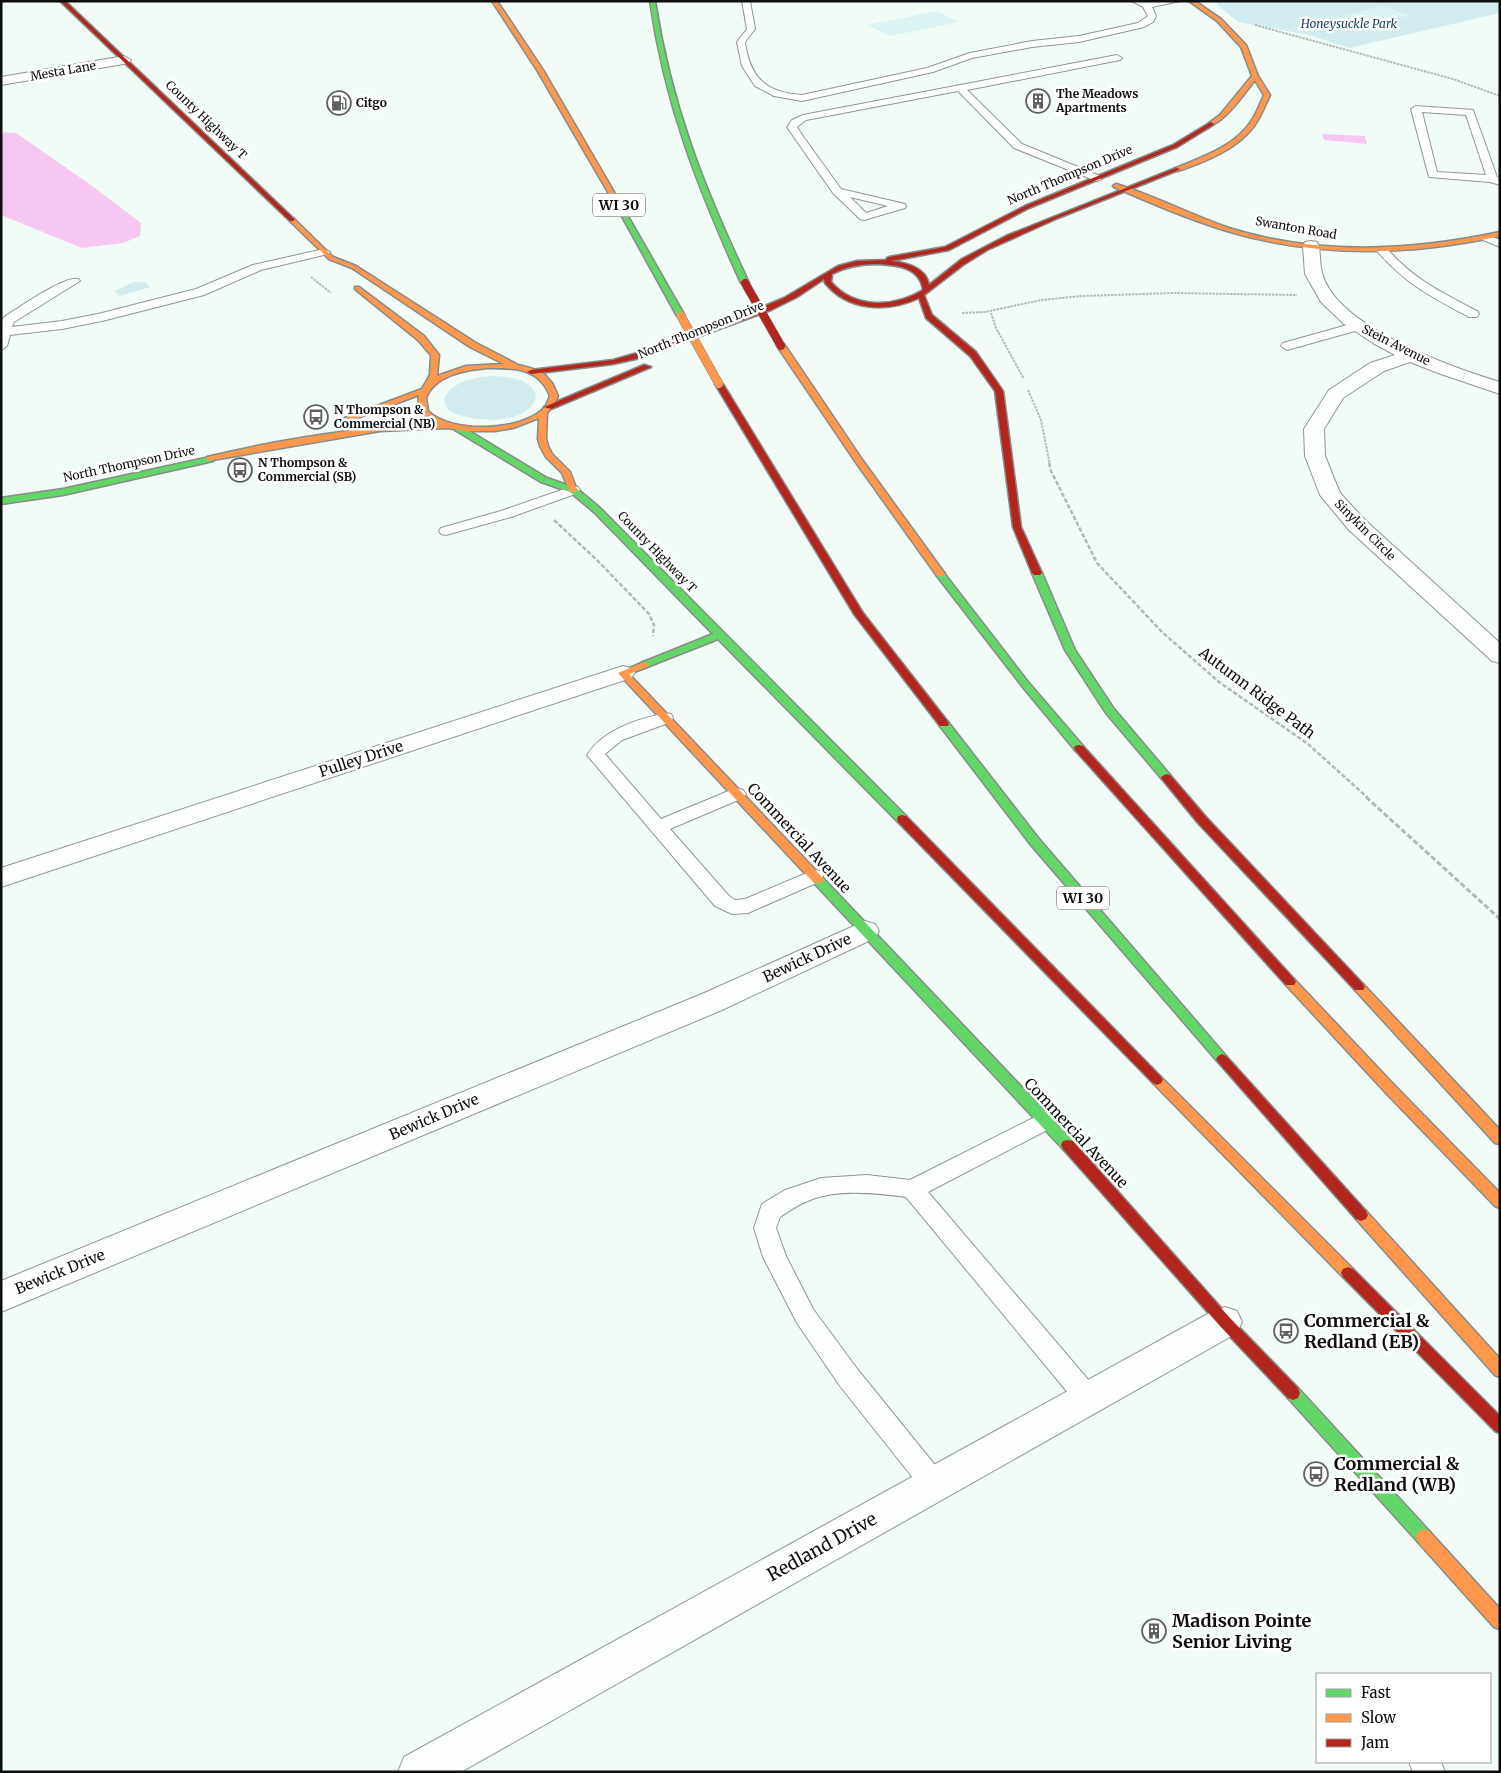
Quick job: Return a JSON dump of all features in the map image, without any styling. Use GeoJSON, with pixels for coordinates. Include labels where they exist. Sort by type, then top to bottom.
{"type":"FeatureCollection","features":[{"type":"Feature","properties":{"kind":"main road","name":"County Highway T"},"geometry":{"type":"LineString","coordinates":[[62,1],[328,255],[340,275],[421,338],[435,355],[434,375],[420,402],[422,408],[431,418],[453,427],[544,480],[573,490],[597,510],[1500,1426]]}},
{"type":"Feature","properties":{"kind":"main road","name":"WI 30"},"geometry":{"type":"LineString","coordinates":[[494,1],[540,70],[662,280],[719,384],[859,614],[1035,842],[1191,1024],[1500,1370]]}},
{"type":"Feature","properties":{"kind":"main road"},"geometry":{"type":"LineString","coordinates":[[652,1],[658,55],[680,133],[702,191],[745,283],[781,346],[858,463],[994,645],[1116,790],[1270,961],[1456,1159],[1500,1202]]}},
{"type":"Feature","properties":{"kind":"main road"},"geometry":{"type":"LineString","coordinates":[[834,304],[899,303],[923,292],[959,264],[993,245],[1052,218],[1207,157],[1237,139],[1254,122],[1267,95],[1255,76],[1244,46],[1226,26],[1191,1]]}},
{"type":"Feature","properties":{"kind":"main road"},"geometry":{"type":"LineString","coordinates":[[536,40],[540,70]]}},
{"type":"Feature","properties":{"kind":"main road","name":"North Thompson Drive"},"geometry":{"type":"LineString","coordinates":[[261,448],[378,409],[427,388],[444,376],[464,369],[492,366],[525,370],[593,365],[637,356],[788,299],[836,269],[847,265],[947,249],[966,241],[1027,207],[1175,146],[1203,131],[1222,116],[1255,76]]}},
{"type":"Feature","properties":{"kind":"main road","name":"Swanton Road"},"geometry":{"type":"LineString","coordinates":[[1096,178],[1230,230],[1338,250],[1402,251],[1461,245],[1500,234]]}},
{"type":"Feature","properties":{"kind":"main road","name":"County Highway T"},"geometry":{"type":"LineString","coordinates":[[328,255],[354,267],[473,345],[543,378],[551,386],[553,397],[546,410],[542,440],[549,455],[566,472],[573,490]]}},
{"type":"Feature","properties":{"kind":"main road"},"geometry":{"type":"LineString","coordinates":[[875,261],[904,265],[924,276],[927,282],[923,292],[929,316],[973,354],[999,391],[1017,528],[1070,650],[1110,711],[1202,820],[1282,903],[1500,1140]]}},
{"type":"Feature","properties":{"kind":"main road"},"geometry":{"type":"LineString","coordinates":[[829,275],[827,282],[830,290],[839,296],[870,304]]}},
{"type":"Feature","properties":{"kind":"main road","name":"North Thompson Drive"},"geometry":{"type":"LineString","coordinates":[[688,350],[756,322],[798,308]]}},
{"type":"Feature","properties":{"kind":"main road","name":"North Thompson Drive"},"geometry":{"type":"LineString","coordinates":[[1,501],[63,492],[261,448],[380,428],[453,427],[473,430],[506,428],[520,424],[546,410],[662,361]]}},
{"type":"Feature","properties":{"kind":"main road","name":"Pulley Drive"},"geometry":{"type":"LineString","coordinates":[[623,673],[719,635]]}},
{"type":"Feature","properties":{"kind":"main road","name":"Commercial Avenue"},"geometry":{"type":"LineString","coordinates":[[623,673],[1093,1172],[1225,1322],[1315,1417],[1500,1621]]}},
{"type":"Feature","properties":{"kind":"street","name":"Mesta Lane"},"geometry":{"type":"LineString","coordinates":[[1,81],[124,60]]}},
{"type":"Feature","properties":{"kind":"street","name":"Stein Avenue"},"geometry":{"type":"LineString","coordinates":[[1311,246],[1309,259],[1312,276],[1342,315],[1373,336],[1411,355],[1454,373],[1500,388]]}},
{"type":"Feature","properties":{"kind":"street","name":"Sinykin Circle"},"geometry":{"type":"LineString","coordinates":[[1411,355],[1377,367],[1336,394],[1314,429],[1314,456],[1330,495],[1357,525],[1500,656]]}},
{"type":"Feature","properties":{"kind":"street","name":"Pulley Drive"},"geometry":{"type":"LineString","coordinates":[[1,878],[623,673]]}},
{"type":"Feature","properties":{"kind":"street","name":"Bewick Drive"},"geometry":{"type":"LineString","coordinates":[[1,1297],[712,1002],[865,931]]}},
{"type":"Feature","properties":{"kind":"street","name":"Redland Drive"},"geometry":{"type":"LineString","coordinates":[[419,1772],[1225,1322]]}},
{"type":"Feature","properties":{"kind":"lane"},"geometry":{"type":"LineString","coordinates":[[746,1],[752,29],[741,42],[742,54],[752,78],[765,89],[789,98],[802,98],[930,70],[970,56],[1032,44],[1079,38],[1141,25],[1150,20],[1152,16],[1147,5]]}},
{"type":"Feature","properties":{"kind":"lane"},"geometry":{"type":"LineString","coordinates":[[1136,1],[1147,5],[1176,1]]}},
{"type":"Feature","properties":{"kind":"lane"},"geometry":{"type":"LineString","coordinates":[[837,192],[901,206],[864,217],[837,192],[792,127],[795,122],[803,118],[1117,58]]}},
{"type":"Feature","properties":{"kind":"lane"},"geometry":{"type":"LineString","coordinates":[[960,88],[1018,146],[1096,178]]}},
{"type":"Feature","properties":{"kind":"lane"},"geometry":{"type":"LineString","coordinates":[[1416,109],[1470,112],[1496,180],[1433,175],[1416,109]]}},
{"type":"Feature","properties":{"kind":"lane"},"geometry":{"type":"LineString","coordinates":[[1487,238],[1500,244]]}},
{"type":"Feature","properties":{"kind":"lane"},"geometry":{"type":"LineString","coordinates":[[1383,251],[1400,270],[1422,288],[1473,314]]}},
{"type":"Feature","properties":{"kind":"lane"},"geometry":{"type":"LineString","coordinates":[[2,332],[98,318],[200,292],[257,267],[328,255]]}},
{"type":"Feature","properties":{"kind":"lane"},"geometry":{"type":"LineString","coordinates":[[1,346],[2,332],[8,320],[42,298],[74,281]]}},
{"type":"Feature","properties":{"kind":"lane"},"geometry":{"type":"LineString","coordinates":[[1288,346],[1358,326]]}},
{"type":"Feature","properties":{"kind":"lane"},"geometry":{"type":"LineString","coordinates":[[446,531],[506,514],[573,490]]}},
{"type":"Feature","properties":{"kind":"lane"},"geometry":{"type":"LineString","coordinates":[[665,718],[609,740],[600,747],[596,755],[722,901],[732,906],[748,906],[814,876]]}},
{"type":"Feature","properties":{"kind":"lane"},"geometry":{"type":"LineString","coordinates":[[658,827],[737,794]]}},
{"type":"Feature","properties":{"kind":"lane"},"geometry":{"type":"LineString","coordinates":[[934,1484],[849,1378],[805,1316],[775,1257],[765,1228],[770,1212],[794,1196],[832,1185],[877,1183],[912,1189],[1044,1121]]}},
{"type":"Feature","properties":{"kind":"lane"},"geometry":{"type":"LineString","coordinates":[[912,1189],[1088,1398]]}},
{"type":"Feature","properties":{"kind":"path"},"geometry":{"type":"LineString","coordinates":[[1226,26],[1251,24],[1263,26],[1453,79],[1500,96]]}},
{"type":"Feature","properties":{"kind":"path"},"geometry":{"type":"LineString","coordinates":[[960,312],[991,313],[1052,298],[1126,295],[1325,294]]}},
{"type":"Feature","properties":{"kind":"path","name":"Autumn Ridge Path"},"geometry":{"type":"LineString","coordinates":[[991,313],[996,328],[1018,366],[1041,420],[1050,471],[1097,563],[1162,632],[1219,682],[1308,744],[1500,918]]}},
{"type":"Feature","properties":{"kind":"green space","name":"Honeysuckle Park"},"geometry":{"type":"Polygon","coordinates":[[[1213,1],[1500,1],[1500,13],[1349,48],[1309,35],[1238,22],[1213,1]]]}},
{"type":"Feature","properties":{"kind":"green space"},"geometry":{"type":"Polygon","coordinates":[[[134,282],[145,282],[150,287],[120,296],[114,291],[134,282]]]}},
{"type":"Feature","properties":{"kind":"green space"},"geometry":{"type":"Polygon","coordinates":[[[495,376],[513,378],[529,385],[536,394],[532,405],[524,412],[498,420],[469,418],[447,409],[444,399],[453,388],[473,379],[495,376]]]}},
{"type":"Feature","properties":{"kind":"shaded area"},"geometry":{"type":"Polygon","coordinates":[[[1383,6],[1410,15],[1368,26],[1342,16],[1383,6]]]}},
{"type":"Feature","properties":{"kind":"shaded area"},"geometry":{"type":"Polygon","coordinates":[[[936,11],[960,22],[890,36],[867,25],[936,11]]]}},
{"type":"Feature","properties":{"kind":"shaded area"},"geometry":{"type":"Polygon","coordinates":[[[1,132],[16,133],[91,185],[141,223],[140,236],[123,243],[82,248],[1,215],[1,132]]]}},
{"type":"Feature","properties":{"kind":"shaded area"},"geometry":{"type":"Polygon","coordinates":[[[1322,134],[1365,136],[1367,144],[1324,140],[1322,134]]]}},
{"type":"Feature","properties":{"kind":"traffic: fast"},"geometry":{"type":"LineString","coordinates":[[652,1],[666,76],[687,146],[714,214],[745,283]]}},
{"type":"Feature","properties":{"kind":"traffic: fast"},"geometry":{"type":"LineString","coordinates":[[622,211],[681,316]]}},
{"type":"Feature","properties":{"kind":"traffic: fast"},"geometry":{"type":"LineString","coordinates":[[458,428],[544,480],[573,490],[597,510],[719,635],[644,665]]}},
{"type":"Feature","properties":{"kind":"traffic: fast"},"geometry":{"type":"LineString","coordinates":[[1,501],[63,492],[210,459]]}},
{"type":"Feature","properties":{"kind":"traffic: fast"},"geometry":{"type":"LineString","coordinates":[[1037,573],[1070,650],[1110,711],[1166,777]]}},
{"type":"Feature","properties":{"kind":"traffic: fast"},"geometry":{"type":"LineString","coordinates":[[940,574],[1025,684],[1079,748]]}},
{"type":"Feature","properties":{"kind":"traffic: fast"},"geometry":{"type":"LineString","coordinates":[[719,635],[902,819]]}},
{"type":"Feature","properties":{"kind":"traffic: fast"},"geometry":{"type":"LineString","coordinates":[[944,724],[1035,842],[1222,1059]]}},
{"type":"Feature","properties":{"kind":"traffic: fast"},"geometry":{"type":"LineString","coordinates":[[818,880],[1068,1145]]}},
{"type":"Feature","properties":{"kind":"traffic: fast"},"geometry":{"type":"LineString","coordinates":[[1293,1393],[1424,1537]]}},
{"type":"Feature","properties":{"kind":"traffic: slow"},"geometry":{"type":"LineString","coordinates":[[494,1],[540,70],[622,211]]}},
{"type":"Feature","properties":{"kind":"traffic: slow"},"geometry":{"type":"LineString","coordinates":[[1178,169],[1217,152],[1236,141],[1244,134],[1258,115],[1267,95],[1255,76],[1244,46],[1219,20],[1191,1]]}},
{"type":"Feature","properties":{"kind":"traffic: slow"},"geometry":{"type":"LineString","coordinates":[[1211,124],[1222,116],[1255,76]]}},
{"type":"Feature","properties":{"kind":"traffic: slow"},"geometry":{"type":"LineString","coordinates":[[1116,186],[1230,230],[1263,239],[1297,245],[1331,249],[1399,250],[1466,241],[1500,234]]}},
{"type":"Feature","properties":{"kind":"traffic: slow"},"geometry":{"type":"LineString","coordinates":[[292,220],[331,258],[354,267],[473,345],[520,369]]}},
{"type":"Feature","properties":{"kind":"traffic: slow"},"geometry":{"type":"LineString","coordinates":[[357,288],[421,338],[435,355],[434,375],[429,385]]}},
{"type":"Feature","properties":{"kind":"traffic: slow"},"geometry":{"type":"LineString","coordinates":[[681,316],[719,384]]}},
{"type":"Feature","properties":{"kind":"traffic: slow"},"geometry":{"type":"LineString","coordinates":[[781,346],[860,462],[940,574]]}},
{"type":"Feature","properties":{"kind":"traffic: slow"},"geometry":{"type":"LineString","coordinates":[[487,366],[527,369],[541,376],[548,383],[554,396],[547,409],[525,422],[510,426],[480,429],[452,427],[431,418],[425,411],[422,405],[422,398],[425,391],[437,379],[461,370],[487,366]]}},
{"type":"Feature","properties":{"kind":"traffic: slow"},"geometry":{"type":"LineString","coordinates":[[338,422],[424,391]]}},
{"type":"Feature","properties":{"kind":"traffic: slow"},"geometry":{"type":"LineString","coordinates":[[543,412],[542,439],[544,446],[549,455],[566,472],[573,490]]}},
{"type":"Feature","properties":{"kind":"traffic: slow"},"geometry":{"type":"LineString","coordinates":[[210,459],[261,448],[380,429],[448,426]]}},
{"type":"Feature","properties":{"kind":"traffic: slow"},"geometry":{"type":"LineString","coordinates":[[644,665],[623,673],[818,880]]}},
{"type":"Feature","properties":{"kind":"traffic: slow"},"geometry":{"type":"LineString","coordinates":[[1290,982],[1391,1090],[1500,1202]]}},
{"type":"Feature","properties":{"kind":"traffic: slow"},"geometry":{"type":"LineString","coordinates":[[1359,987],[1500,1139]]}},
{"type":"Feature","properties":{"kind":"traffic: slow"},"geometry":{"type":"LineString","coordinates":[[1157,1080],[1348,1273]]}},
{"type":"Feature","properties":{"kind":"traffic: slow"},"geometry":{"type":"LineString","coordinates":[[1361,1215],[1500,1370]]}},
{"type":"Feature","properties":{"kind":"traffic: slow"},"geometry":{"type":"LineString","coordinates":[[1424,1537],[1500,1621]]}},
{"type":"Feature","properties":{"kind":"traffic: jam"},"geometry":{"type":"LineString","coordinates":[[62,1],[292,220]]}},
{"type":"Feature","properties":{"kind":"traffic: jam"},"geometry":{"type":"LineString","coordinates":[[889,259],[947,249],[1027,207],[1175,146],[1211,124]]}},
{"type":"Feature","properties":{"kind":"traffic: jam"},"geometry":{"type":"LineString","coordinates":[[829,275],[827,282],[834,290],[851,301],[861,304],[882,305],[909,300],[923,293],[961,263],[985,249],[1056,217],[1178,169]]}},
{"type":"Feature","properties":{"kind":"traffic: jam"},"geometry":{"type":"LineString","coordinates":[[531,372],[613,362],[637,356],[769,308],[787,300],[833,271],[849,264],[889,262],[910,267],[924,278],[926,289]]}},
{"type":"Feature","properties":{"kind":"traffic: jam"},"geometry":{"type":"LineString","coordinates":[[745,283],[781,346]]}},
{"type":"Feature","properties":{"kind":"traffic: jam"},"geometry":{"type":"LineString","coordinates":[[921,295],[929,316],[973,354],[999,391],[1017,527],[1037,573]]}},
{"type":"Feature","properties":{"kind":"traffic: jam"},"geometry":{"type":"LineString","coordinates":[[548,407],[647,367]]}},
{"type":"Feature","properties":{"kind":"traffic: jam"},"geometry":{"type":"LineString","coordinates":[[719,384],[859,614],[944,724]]}},
{"type":"Feature","properties":{"kind":"traffic: jam"},"geometry":{"type":"LineString","coordinates":[[1079,748],[1290,982]]}},
{"type":"Feature","properties":{"kind":"traffic: jam"},"geometry":{"type":"LineString","coordinates":[[1166,777],[1202,820],[1359,987]]}},
{"type":"Feature","properties":{"kind":"traffic: jam"},"geometry":{"type":"LineString","coordinates":[[902,819],[1157,1080]]}},
{"type":"Feature","properties":{"kind":"traffic: jam"},"geometry":{"type":"LineString","coordinates":[[1222,1059],[1361,1215]]}},
{"type":"Feature","properties":{"kind":"traffic: jam"},"geometry":{"type":"LineString","coordinates":[[1068,1145],[1225,1322],[1293,1393]]}},
{"type":"Feature","properties":{"kind":"traffic: jam"},"geometry":{"type":"LineString","coordinates":[[1348,1273],[1500,1426]]}},
{"type":"Feature","properties":{"kind":"place","name":"The Meadows Apartments"},"geometry":{"type":"Point","coordinates":[1038,101]}},
{"type":"Feature","properties":{"kind":"place","name":"Citgo"},"geometry":{"type":"Point","coordinates":[339,103]}},
{"type":"Feature","properties":{"kind":"place","name":"N Thompson & Commercial (NB)"},"geometry":{"type":"Point","coordinates":[316,417]}},
{"type":"Feature","properties":{"kind":"place","name":"N Thompson & Commercial (SB)"},"geometry":{"type":"Point","coordinates":[240,470]}},
{"type":"Feature","properties":{"kind":"place","name":"Commercial & Redland (EB)"},"geometry":{"type":"Point","coordinates":[1286,1331]}},
{"type":"Feature","properties":{"kind":"place","name":"Commercial & Redland (WB)"},"geometry":{"type":"Point","coordinates":[1316,1474]}},
{"type":"Feature","properties":{"kind":"place","name":"Madison Pointe Senior Living"},"geometry":{"type":"Point","coordinates":[1154,1631]}}]}
